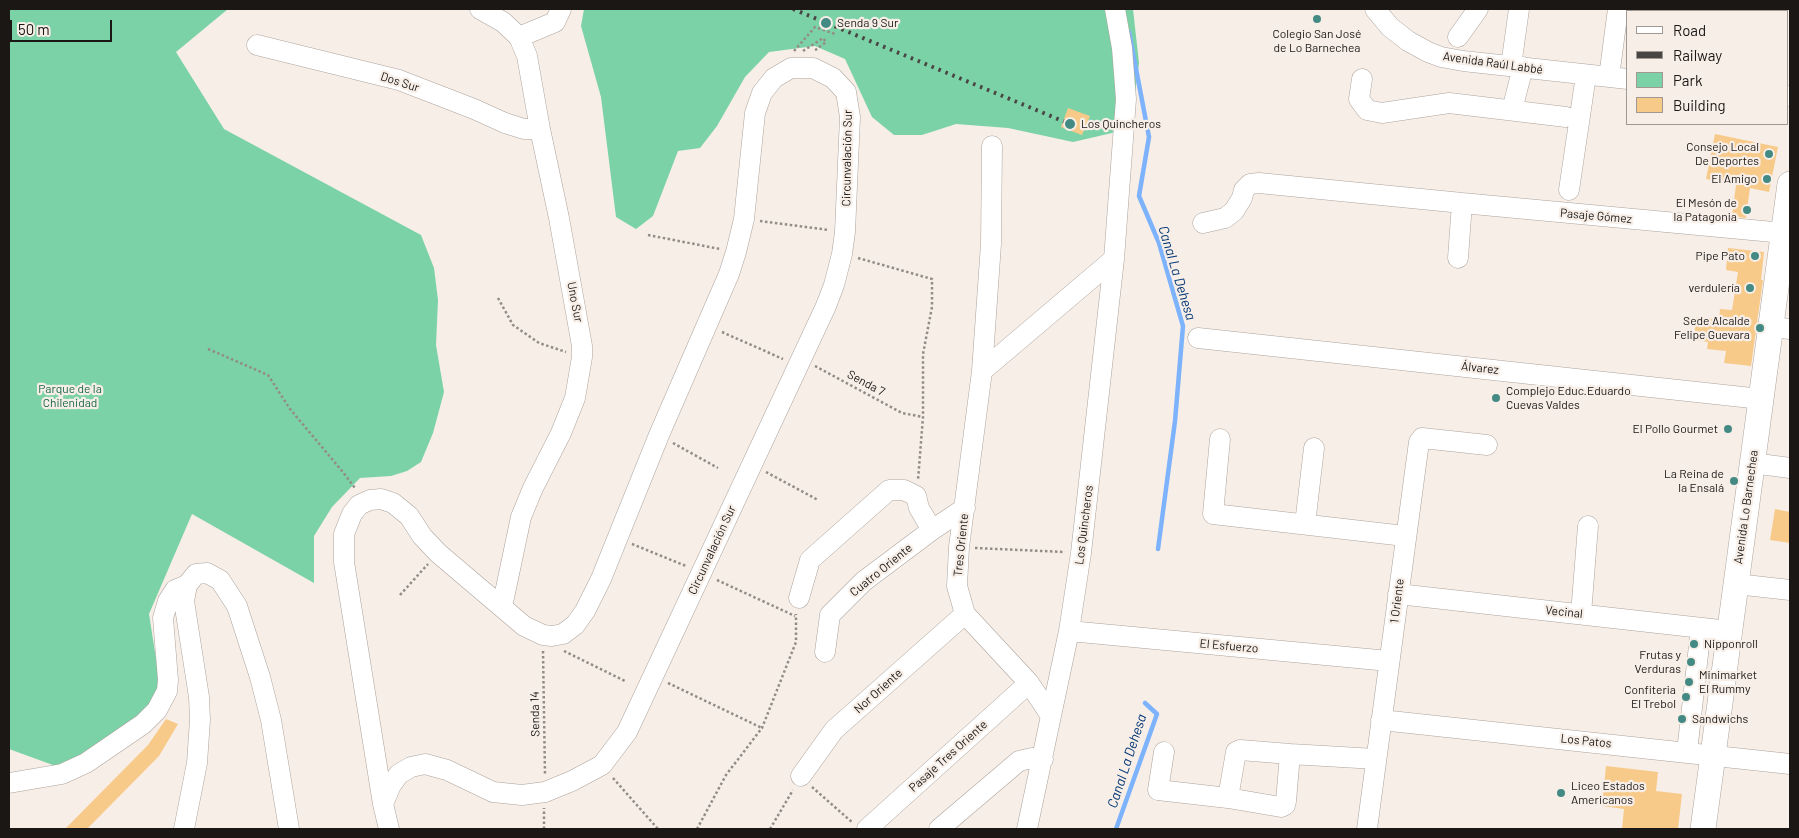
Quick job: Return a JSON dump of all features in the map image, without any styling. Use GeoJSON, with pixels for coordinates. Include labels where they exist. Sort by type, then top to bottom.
{"type":"FeatureCollection","features":[{"type":"Feature","properties":{"kind":"main road","name":"Avenida Lo Barnechea"},"geometry":{"type":"LineString","coordinates":[[1703,829],[1761,399],[1780,328],[1784,233],[1790,184]]}},
{"type":"Feature","properties":{"kind":"street"},"geometry":{"type":"LineString","coordinates":[[480,9],[503,22],[520,37],[555,22],[561,9]]}},
{"type":"Feature","properties":{"kind":"street","name":"Los Quincheros"},"geometry":{"type":"LineString","coordinates":[[1027,829],[1069,631],[1081,553],[1114,260],[1126,99],[1122,48],[1115,9]]}},
{"type":"Feature","properties":{"kind":"street","name":"Avenida Raúl Labbé"},"geometry":{"type":"LineString","coordinates":[[1375,9],[1397,33],[1408,41],[1428,52],[1450,59],[1618,78]]}},
{"type":"Feature","properties":{"kind":"street"},"geometry":{"type":"LineString","coordinates":[[1458,37],[1478,9]]}},
{"type":"Feature","properties":{"kind":"street"},"geometry":{"type":"LineString","coordinates":[[1512,110],[1517,67],[1519,9]]}},
{"type":"Feature","properties":{"kind":"street"},"geometry":{"type":"LineString","coordinates":[[1618,9],[1618,78]]}},
{"type":"Feature","properties":{"kind":"street","name":"Uno Sur"},"geometry":{"type":"LineString","coordinates":[[502,607],[521,517],[533,488],[561,433],[575,398],[582,357],[581,333],[559,218],[540,130],[527,56],[520,37]]}},
{"type":"Feature","properties":{"kind":"street","name":"Dos Sur"},"geometry":{"type":"LineString","coordinates":[[257,44],[399,80],[505,123],[524,129],[540,130]]}},
{"type":"Feature","properties":{"kind":"street","name":"Circunvalación Sur"},"geometry":{"type":"LineString","coordinates":[[383,804],[391,785],[400,774],[411,767],[424,764],[447,770],[493,792],[522,795],[545,792],[572,781],[602,765],[627,732],[834,286],[845,232],[850,117],[846,92],[833,78],[813,68],[792,68],[774,78],[762,93],[755,114],[744,219],[736,252],[718,300],[659,435],[619,538],[585,611],[575,625],[563,634],[543,635]]}},
{"type":"Feature","properties":{"kind":"street"},"geometry":{"type":"LineString","coordinates":[[1569,190],[1586,74]]}},
{"type":"Feature","properties":{"kind":"street"},"geometry":{"type":"LineString","coordinates":[[1362,79],[1359,99],[1367,110],[1382,112],[1449,103],[1566,117]]}},
{"type":"Feature","properties":{"kind":"street","name":"Tres Oriente"},"geometry":{"type":"LineString","coordinates":[[992,146],[990,244],[982,371],[959,547],[957,586],[965,614],[1029,683],[1051,716]]}},
{"type":"Feature","properties":{"kind":"street","name":"Pasaje Gómez"},"geometry":{"type":"LineString","coordinates":[[1203,223],[1225,218],[1234,211],[1242,198],[1244,190],[1250,184],[1259,183],[1784,233]]}},
{"type":"Feature","properties":{"kind":"street"},"geometry":{"type":"LineString","coordinates":[[1458,258],[1462,203]]}},
{"type":"Feature","properties":{"kind":"street"},"geometry":{"type":"LineString","coordinates":[[982,371],[1114,260]]}},
{"type":"Feature","properties":{"kind":"street","name":"Álvarez"},"geometry":{"type":"LineString","coordinates":[[1198,338],[1761,399]]}},
{"type":"Feature","properties":{"kind":"street","name":"1 Oriente"},"geometry":{"type":"LineString","coordinates":[[1367,829],[1419,442],[1422,438],[1487,445]]}},
{"type":"Feature","properties":{"kind":"street"},"geometry":{"type":"LineString","coordinates":[[1220,439],[1213,514],[1405,536]]}},
{"type":"Feature","properties":{"kind":"street"},"geometry":{"type":"LineString","coordinates":[[1305,524],[1314,448]]}},
{"type":"Feature","properties":{"kind":"street"},"geometry":{"type":"LineString","coordinates":[[1752,463],[1790,468]]}},
{"type":"Feature","properties":{"kind":"street"},"geometry":{"type":"LineString","coordinates":[[797,607],[810,560],[888,490],[904,490],[916,496],[919,508],[932,530]]}},
{"type":"Feature","properties":{"kind":"street"},"geometry":{"type":"LineString","coordinates":[[389,829],[383,804],[344,562],[343,542],[346,527],[355,509],[364,502],[380,499],[399,506],[438,553],[524,626],[543,635]]}},
{"type":"Feature","properties":{"kind":"street","name":"Cuatro Oriente"},"geometry":{"type":"LineString","coordinates":[[825,652],[830,615],[864,581],[932,530],[965,508]]}},
{"type":"Feature","properties":{"kind":"street"},"geometry":{"type":"LineString","coordinates":[[1581,614],[1588,526]]}},
{"type":"Feature","properties":{"kind":"street"},"geometry":{"type":"LineString","coordinates":[[9,783],[62,774],[86,763],[143,724],[157,710],[167,692],[168,680],[163,618],[168,601],[175,590],[186,585],[196,574],[207,573],[220,580],[236,606],[260,677],[272,720],[289,829]]}},
{"type":"Feature","properties":{"kind":"street"},"geometry":{"type":"LineString","coordinates":[[1736,584],[1790,590]]}},
{"type":"Feature","properties":{"kind":"street"},"geometry":{"type":"LineString","coordinates":[[184,829],[197,762],[200,720],[199,697],[184,601],[186,585]]}},
{"type":"Feature","properties":{"kind":"street","name":"Vecinal"},"geometry":{"type":"LineString","coordinates":[[1398,594],[1729,631]]}},
{"type":"Feature","properties":{"kind":"street","name":"Nor Oriente"},"geometry":{"type":"LineString","coordinates":[[801,776],[834,730],[965,614]]}},
{"type":"Feature","properties":{"kind":"street"},"geometry":{"type":"LineString","coordinates":[[1687,752],[1701,628]]}},
{"type":"Feature","properties":{"kind":"street","name":"El Esfuerzo"},"geometry":{"type":"LineString","coordinates":[[1069,631],[1389,661]]}},
{"type":"Feature","properties":{"kind":"street","name":"Pasaje Tres Oriente"},"geometry":{"type":"LineString","coordinates":[[862,829],[1029,683]]}},
{"type":"Feature","properties":{"kind":"street","name":"Los Patos"},"geometry":{"type":"LineString","coordinates":[[1381,720],[1790,764]]}},
{"type":"Feature","properties":{"kind":"street"},"geometry":{"type":"LineString","coordinates":[[1228,798],[1236,752],[1240,750],[1376,759]]}},
{"type":"Feature","properties":{"kind":"street"},"geometry":{"type":"LineString","coordinates":[[1164,752],[1158,790],[1281,806],[1284,805],[1290,754]]}},
{"type":"Feature","properties":{"kind":"street"},"geometry":{"type":"LineString","coordinates":[[939,829],[1019,761],[1032,758],[1042,759]]}},
{"type":"Feature","properties":{"kind":"path"},"geometry":{"type":"LineString","coordinates":[[796,56],[792,53],[815,27],[834,34]]}},
{"type":"Feature","properties":{"kind":"path"},"geometry":{"type":"LineString","coordinates":[[802,51],[823,38],[826,42],[812,52]]}},
{"type":"Feature","properties":{"kind":"path"},"geometry":{"type":"LineString","coordinates":[[744,219],[845,232]]}},
{"type":"Feature","properties":{"kind":"path"},"geometry":{"type":"LineString","coordinates":[[648,235],[736,252]]}},
{"type":"Feature","properties":{"kind":"path"},"geometry":{"type":"LineString","coordinates":[[842,254],[932,279],[932,307],[923,354],[923,418],[916,496]]}},
{"type":"Feature","properties":{"kind":"path"},"geometry":{"type":"LineString","coordinates":[[498,298],[513,324],[538,343],[582,357]]}},
{"type":"Feature","properties":{"kind":"path","name":"Senda 7"},"geometry":{"type":"LineString","coordinates":[[706,325],[800,362],[902,413],[923,418]]}},
{"type":"Feature","properties":{"kind":"path"},"geometry":{"type":"LineString","coordinates":[[208,349],[268,375],[290,409],[342,471],[364,502]]}},
{"type":"Feature","properties":{"kind":"path"},"geometry":{"type":"LineString","coordinates":[[659,435],[718,468]]}},
{"type":"Feature","properties":{"kind":"path"},"geometry":{"type":"LineString","coordinates":[[752,465],[818,500]]}},
{"type":"Feature","properties":{"kind":"path"},"geometry":{"type":"LineString","coordinates":[[619,538],[702,573],[797,607],[796,642],[762,728],[726,776],[697,829]]}},
{"type":"Feature","properties":{"kind":"path"},"geometry":{"type":"LineString","coordinates":[[959,547],[1081,553]]}},
{"type":"Feature","properties":{"kind":"path"},"geometry":{"type":"LineString","coordinates":[[400,595],[438,553]]}},
{"type":"Feature","properties":{"kind":"path"},"geometry":{"type":"LineString","coordinates":[[543,635],[564,651],[626,681]]}},
{"type":"Feature","properties":{"kind":"path","name":"Senda 14"},"geometry":{"type":"LineString","coordinates":[[543,635],[544,829]]}},
{"type":"Feature","properties":{"kind":"path"},"geometry":{"type":"LineString","coordinates":[[653,676],[762,728]]}},
{"type":"Feature","properties":{"kind":"path"},"geometry":{"type":"LineString","coordinates":[[602,765],[658,829]]}},
{"type":"Feature","properties":{"kind":"path"},"geometry":{"type":"LineString","coordinates":[[770,829],[801,776],[862,829]]}},
{"type":"Feature","properties":{"kind":"green space","name":"Parque de la Chilenidad"},"geometry":{"type":"Polygon","coordinates":[[[9,9],[228,9],[176,52],[224,129],[421,235],[434,268],[438,300],[436,345],[444,392],[433,433],[421,462],[407,471],[391,476],[360,478],[332,507],[314,536],[314,583],[192,514],[149,614],[165,715],[72,772],[9,749],[9,9]]]}},
{"type":"Feature","properties":{"kind":"green space"},"geometry":{"type":"Polygon","coordinates":[[[584,9],[1133,9],[1139,63],[1131,123],[1112,133],[1073,142],[1008,128],[956,124],[922,135],[894,135],[872,117],[845,59],[815,46],[769,52],[745,77],[717,126],[700,148],[678,151],[653,216],[636,229],[616,217],[601,97],[581,26],[584,9]]]}},
{"type":"Feature","properties":{"kind":"building"},"geometry":{"type":"Polygon","coordinates":[[[1068,108],[1090,116],[1082,135],[1061,127],[1068,108]]]}},
{"type":"Feature","properties":{"kind":"building"},"geometry":{"type":"Polygon","coordinates":[[[1715,134],[1778,147],[1769,192],[1750,188],[1746,218],[1732,216],[1736,185],[1706,179],[1715,134]]]}},
{"type":"Feature","properties":{"kind":"building"},"geometry":{"type":"Polygon","coordinates":[[[1728,248],[1764,252],[1761,280],[1763,280],[1751,366],[1724,363],[1726,351],[1707,349],[1708,342],[1694,340],[1696,317],[1719,320],[1720,309],[1732,310],[1738,272],[1726,270],[1728,248]]]}},
{"type":"Feature","properties":{"kind":"building"},"geometry":{"type":"Polygon","coordinates":[[[1775,509],[1790,512],[1790,543],[1770,540],[1775,509]]]}},
{"type":"Feature","properties":{"kind":"building"},"geometry":{"type":"Polygon","coordinates":[[[166,719],[178,724],[159,756],[87,829],[65,829],[148,745],[166,719]]]}},
{"type":"Feature","properties":{"kind":"building"},"geometry":{"type":"Polygon","coordinates":[[[1606,766],[1658,772],[1656,791],[1682,794],[1678,829],[1622,829],[1624,809],[1602,806],[1606,766]]]}},
{"type":"Feature","properties":{"kind":"waterway","name":"Canal La Dehesa"},"geometry":{"type":"LineString","coordinates":[[1129,32],[1149,137],[1139,196],[1159,243],[1183,326],[1175,421],[1158,549]]}},
{"type":"Feature","properties":{"kind":"waterway","name":"Canal La Dehesa"},"geometry":{"type":"LineString","coordinates":[[1116,829],[1157,714],[1145,703]]}},
{"type":"Feature","properties":{"kind":"railway"},"geometry":{"type":"LineString","coordinates":[[793,9],[1070,124]]}},
{"type":"Feature","properties":{"kind":"place","name":"Colegio San José de Lo Barnechea"},"geometry":{"type":"Point","coordinates":[1317,19]}},
{"type":"Feature","properties":{"kind":"place","name":"Senda 9 Sur"},"geometry":{"type":"Point","coordinates":[826,23]}},
{"type":"Feature","properties":{"kind":"place","name":"Los Quincheros"},"geometry":{"type":"Point","coordinates":[1070,124]}},
{"type":"Feature","properties":{"kind":"place","name":"Consejo Local De Deportes"},"geometry":{"type":"Point","coordinates":[1769,154]}},
{"type":"Feature","properties":{"kind":"place","name":"El Amigo"},"geometry":{"type":"Point","coordinates":[1767,179]}},
{"type":"Feature","properties":{"kind":"place","name":"El Mesón de la Patagonia"},"geometry":{"type":"Point","coordinates":[1747,210]}},
{"type":"Feature","properties":{"kind":"place","name":"Pipe Pato"},"geometry":{"type":"Point","coordinates":[1755,256]}},
{"type":"Feature","properties":{"kind":"place","name":"verdulería"},"geometry":{"type":"Point","coordinates":[1750,288]}},
{"type":"Feature","properties":{"kind":"place","name":"Sede Alcalde Felipe Guevara"},"geometry":{"type":"Point","coordinates":[1760,328]}},
{"type":"Feature","properties":{"kind":"place","name":"Complejo Educ.Eduardo Cuevas Valdes"},"geometry":{"type":"Point","coordinates":[1496,398]}},
{"type":"Feature","properties":{"kind":"place","name":"El Pollo Gourmet"},"geometry":{"type":"Point","coordinates":[1728,429]}},
{"type":"Feature","properties":{"kind":"place","name":"La Reina de la Ensalá"},"geometry":{"type":"Point","coordinates":[1734,481]}},
{"type":"Feature","properties":{"kind":"place","name":"Nipponroll"},"geometry":{"type":"Point","coordinates":[1694,644]}},
{"type":"Feature","properties":{"kind":"place","name":"Frutas y Verduras"},"geometry":{"type":"Point","coordinates":[1691,662]}},
{"type":"Feature","properties":{"kind":"place","name":"Minimarket El Rummy"},"geometry":{"type":"Point","coordinates":[1689,682]}},
{"type":"Feature","properties":{"kind":"place","name":"Confiteria El Trebol"},"geometry":{"type":"Point","coordinates":[1686,697]}},
{"type":"Feature","properties":{"kind":"place","name":"Sandwichs"},"geometry":{"type":"Point","coordinates":[1682,719]}},
{"type":"Feature","properties":{"kind":"place","name":"Liceo Estados Americanos"},"geometry":{"type":"Point","coordinates":[1561,793]}}]}
